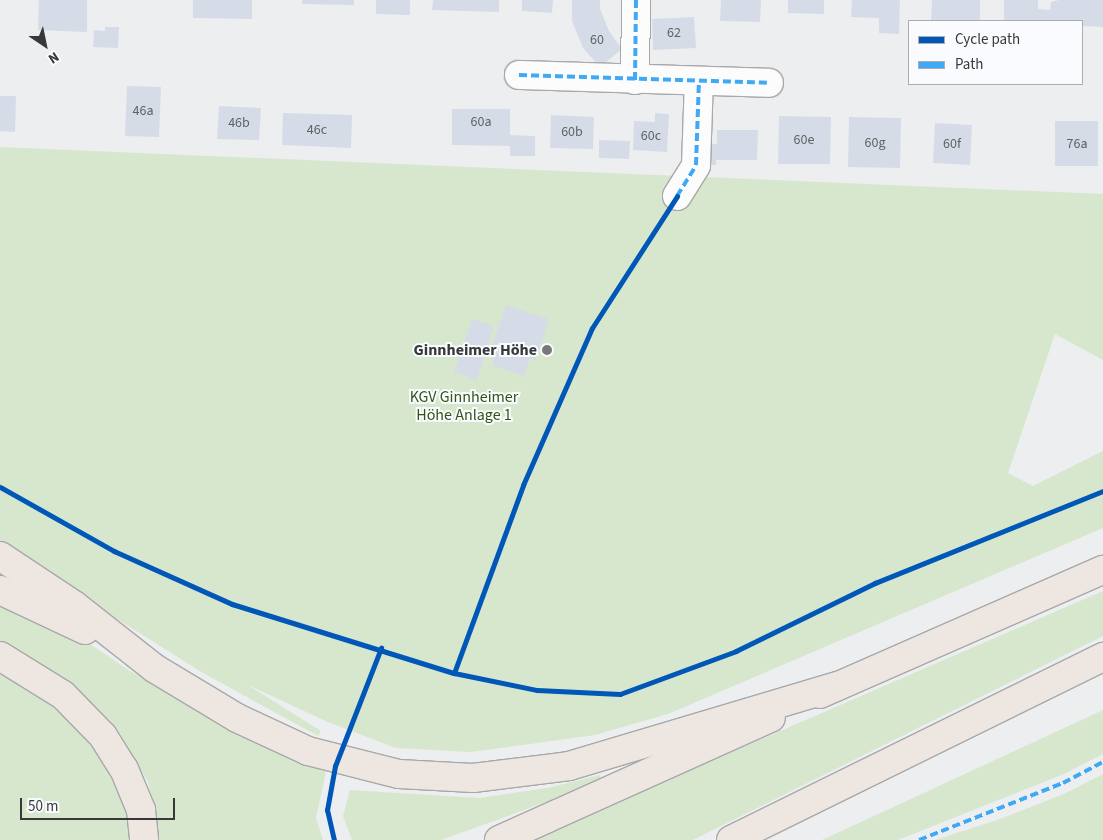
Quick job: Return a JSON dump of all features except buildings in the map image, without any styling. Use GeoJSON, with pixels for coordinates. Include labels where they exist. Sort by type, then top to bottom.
{"type":"FeatureCollection","features":[{"type":"Feature","properties":{"kind":"highway"},"geometry":{"type":"LineString","coordinates":[[0,556],[74,605],[154,668]]}},
{"type":"Feature","properties":{"kind":"highway"},"geometry":{"type":"LineString","coordinates":[[499,840],[717,744],[837,686],[1103,570]]}},
{"type":"Feature","properties":{"kind":"highway"},"geometry":{"type":"LineString","coordinates":[[0,590],[71,622],[154,668],[237,718],[308,751],[370,769],[445,778],[541,772],[597,759],[837,686]]}},
{"type":"Feature","properties":{"kind":"highway"},"geometry":{"type":"LineString","coordinates":[[0,656],[63,695],[103,736],[124,769],[141,810],[144,840]]}},
{"type":"Feature","properties":{"kind":"highway"},"geometry":{"type":"LineString","coordinates":[[731,840],[1103,657]]}},
{"type":"Feature","properties":{"kind":"street"},"geometry":{"type":"LineString","coordinates":[[635,80],[636,0]]}},
{"type":"Feature","properties":{"kind":"street"},"geometry":{"type":"LineString","coordinates":[[519,75],[768,83]]}},
{"type":"Feature","properties":{"kind":"street"},"geometry":{"type":"LineString","coordinates":[[677,196],[696,165],[699,81]]}},
{"type":"Feature","properties":{"kind":"green space","name":"KGV Ginnheimer Höhe Anlage 1"},"geometry":{"type":"Polygon","coordinates":[[[0,147],[1103,194],[1103,360],[1055,334],[1008,473],[1033,486],[1103,451],[1103,528],[668,714],[595,735],[471,752],[396,748],[328,722],[246,684],[321,731],[318,736],[203,673],[0,545],[0,147]]]}},
{"type":"Feature","properties":{"kind":"green space"},"geometry":{"type":"Polygon","coordinates":[[[1103,591],[1103,636],[693,840],[529,840],[1103,591]]]}},
{"type":"Feature","properties":{"kind":"green space"},"geometry":{"type":"Polygon","coordinates":[[[0,602],[55,631],[93,646],[130,671],[280,753],[326,772],[316,818],[323,840],[160,840],[148,782],[118,730],[86,700],[32,659],[0,642],[0,602]]]}},
{"type":"Feature","properties":{"kind":"green space"},"geometry":{"type":"Polygon","coordinates":[[[0,674],[59,710],[95,751],[124,801],[130,840],[0,840],[0,674]]]}},
{"type":"Feature","properties":{"kind":"green space"},"geometry":{"type":"Polygon","coordinates":[[[1103,710],[1103,754],[1064,774],[898,840],[822,840],[1103,710]]]}},
{"type":"Feature","properties":{"kind":"green space"},"geometry":{"type":"Polygon","coordinates":[[[1103,774],[1103,840],[935,840],[1000,819],[1066,793],[1103,774]]]}},
{"type":"Feature","properties":{"kind":"green space"},"geometry":{"type":"Polygon","coordinates":[[[600,775],[602,782],[441,840],[352,840],[343,816],[350,790],[480,798],[547,788],[600,775]]]}},
{"type":"Feature","properties":{"kind":"marked path"},"geometry":{"type":"LineString","coordinates":[[635,80],[636,0]]}},
{"type":"Feature","properties":{"kind":"marked path"},"geometry":{"type":"LineString","coordinates":[[519,75],[769,83]]}},
{"type":"Feature","properties":{"kind":"marked path"},"geometry":{"type":"LineString","coordinates":[[677,196],[696,165],[699,81]]}},
{"type":"Feature","properties":{"kind":"marked path"},"geometry":{"type":"LineString","coordinates":[[919,840],[1063,783],[1103,762]]}},
{"type":"Feature","properties":{"kind":"cycle path"},"geometry":{"type":"LineString","coordinates":[[454,673],[523,485],[592,328],[677,196]]}},
{"type":"Feature","properties":{"kind":"cycle path"},"geometry":{"type":"LineString","coordinates":[[0,487],[114,551],[232,604],[454,673],[537,690],[620,694],[736,651],[875,583],[1103,491]]}},
{"type":"Feature","properties":{"kind":"cycle path"},"geometry":{"type":"LineString","coordinates":[[334,840],[327,810],[335,766],[381,648]]}},
{"type":"Feature","properties":{"kind":"place","name":"Ginnheimer Höhe"},"geometry":{"type":"Point","coordinates":[547,350]}}]}
